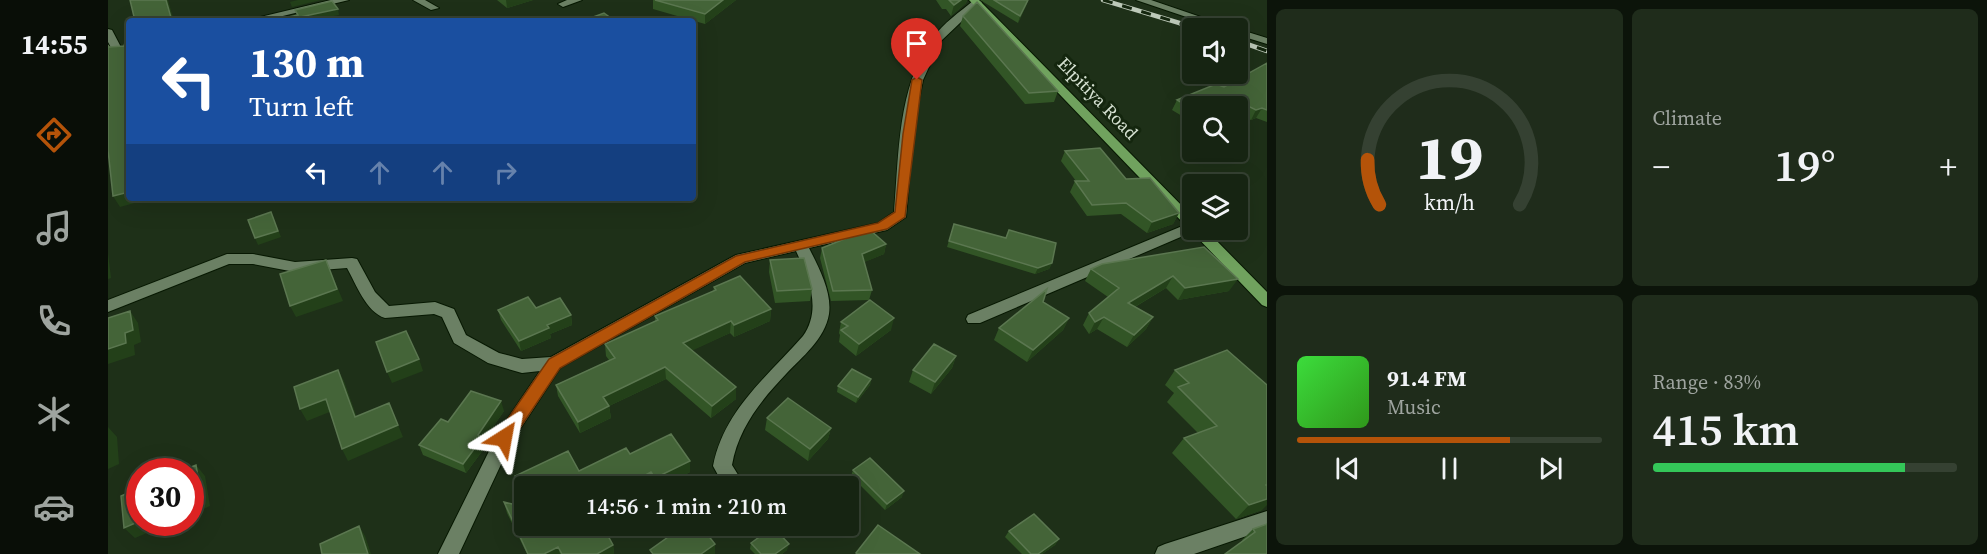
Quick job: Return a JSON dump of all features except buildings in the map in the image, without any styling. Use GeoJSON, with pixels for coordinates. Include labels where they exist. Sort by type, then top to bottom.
{"type":"FeatureCollection","features":[{"type":"Feature","properties":{"kind":"main road","name":"Elpitiya Road"},"geometry":{"type":"LineString","coordinates":[[976,1],[1182,215]]}},
{"type":"Feature","properties":{"kind":"main road"},"geometry":{"type":"LineString","coordinates":[[1208,240],[1267,301]]}},
{"type":"Feature","properties":{"kind":"street"},"geometry":{"type":"LineString","coordinates":[[263,18],[344,0]]}},
{"type":"Feature","properties":{"kind":"street"},"geometry":{"type":"LineString","coordinates":[[418,0],[434,8]]}},
{"type":"Feature","properties":{"kind":"street"},"geometry":{"type":"LineString","coordinates":[[563,4],[577,0]]}},
{"type":"Feature","properties":{"kind":"street"},"geometry":{"type":"LineString","coordinates":[[1141,0],[1197,18]]}},
{"type":"Feature","properties":{"kind":"street"},"geometry":{"type":"LineString","coordinates":[[108,306],[227,259],[247,257],[256,262],[296,267],[351,263],[369,295],[385,312],[435,308],[448,313],[460,339],[494,358],[522,366],[554,363],[741,259],[882,226],[901,214],[908,134],[917,80],[937,39],[976,1]]}},
{"type":"Feature","properties":{"kind":"street"},"geometry":{"type":"LineString","coordinates":[[108,32],[119,53],[126,52]]}},
{"type":"Feature","properties":{"kind":"street"},"geometry":{"type":"LineString","coordinates":[[1248,35],[1267,41]]}},
{"type":"Feature","properties":{"kind":"street"},"geometry":{"type":"LineString","coordinates":[[974,319],[1182,229]]}},
{"type":"Feature","properties":{"kind":"street"},"geometry":{"type":"LineString","coordinates":[[728,476],[722,466],[724,453],[735,430],[752,402],[813,333],[821,315],[819,291],[800,245]]}},
{"type":"Feature","properties":{"kind":"street"},"geometry":{"type":"LineString","coordinates":[[448,554],[504,438],[554,363]]}},
{"type":"Feature","properties":{"kind":"street"},"geometry":{"type":"LineString","coordinates":[[1165,554],[1267,520]]}},
{"type":"Feature","properties":{"kind":"railway"},"geometry":{"type":"LineString","coordinates":[[1103,0],[1182,24]]}},
{"type":"Feature","properties":{"kind":"railway"},"geometry":{"type":"LineString","coordinates":[[1248,44],[1267,51]]}},
{"type":"Feature","properties":{"kind":"route"},"geometry":{"type":"LineString","coordinates":[[504,438],[554,363],[741,259],[882,226],[901,214],[908,134],[917,80]]}}]}
